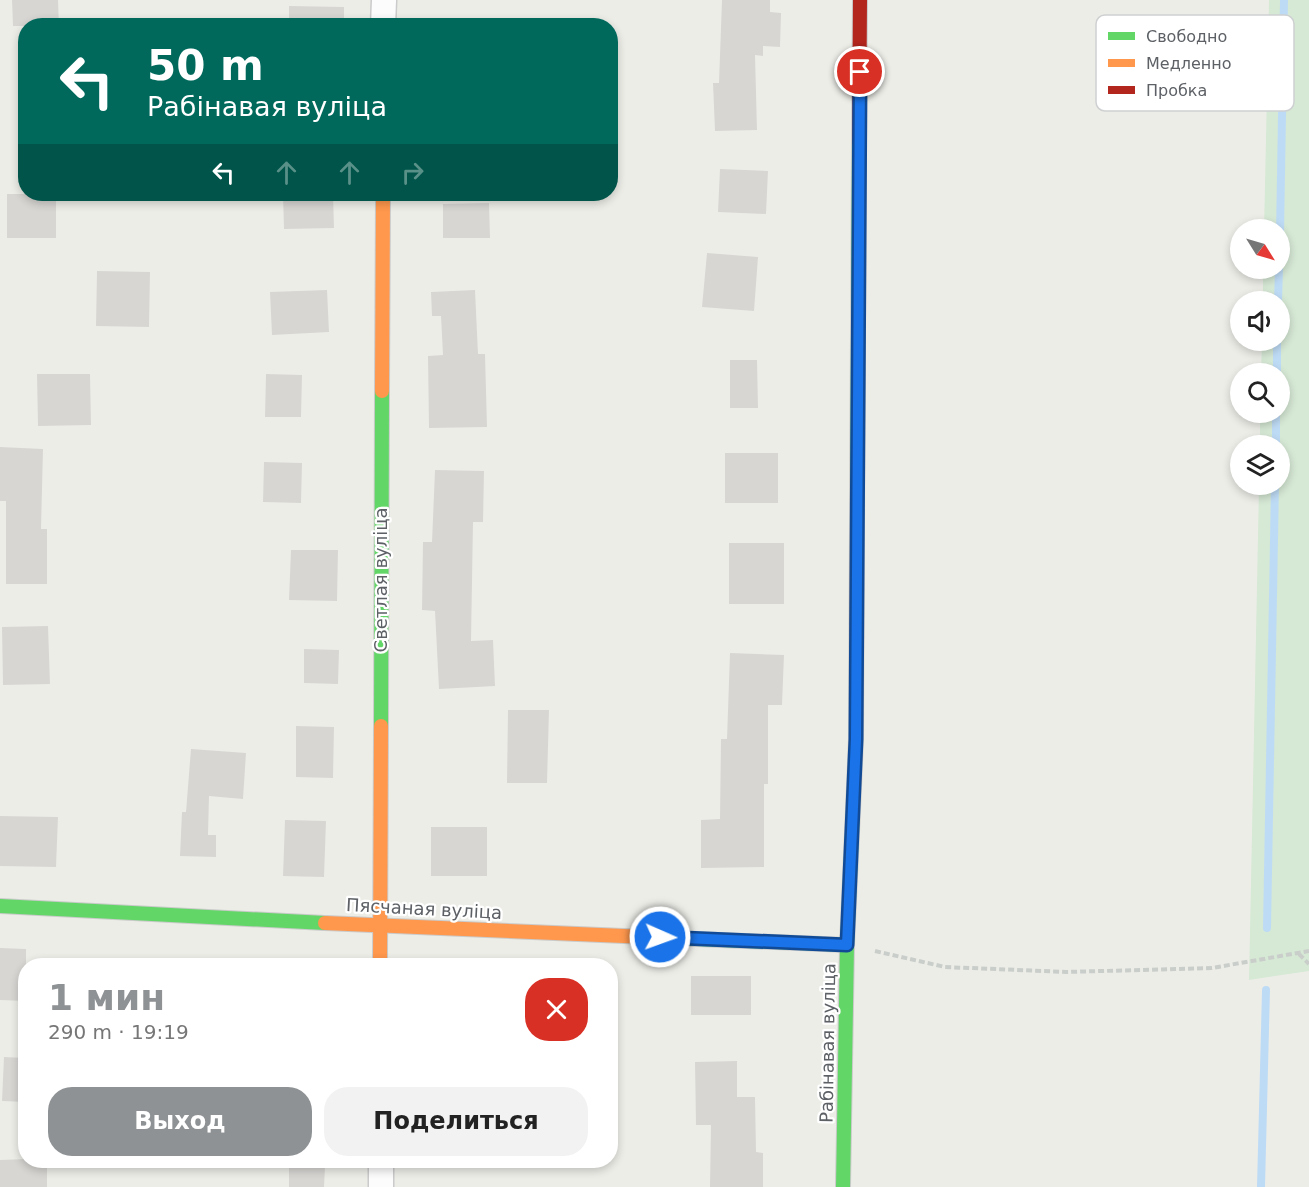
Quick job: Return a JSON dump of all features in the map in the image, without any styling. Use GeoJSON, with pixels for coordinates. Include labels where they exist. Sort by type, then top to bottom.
{"type":"FeatureCollection","features":[{"type":"Feature","properties":{"kind":"street"},"geometry":{"type":"LineString","coordinates":[[383,18],[384,0]]}},
{"type":"Feature","properties":{"kind":"street","name":"Рабінавая вуліца"},"geometry":{"type":"LineString","coordinates":[[843,1187],[847,945],[856,739],[860,0]]}},
{"type":"Feature","properties":{"kind":"street","name":"Светлая вуліца"},"geometry":{"type":"LineString","coordinates":[[380,958],[383,201]]}},
{"type":"Feature","properties":{"kind":"street","name":"Пясчаная вуліца"},"geometry":{"type":"LineString","coordinates":[[0,906],[380,926],[847,945]]}},
{"type":"Feature","properties":{"kind":"street"},"geometry":{"type":"LineString","coordinates":[[381,1168],[381,1187]]}},
{"type":"Feature","properties":{"kind":"path"},"geometry":{"type":"LineString","coordinates":[[847,945],[945,967],[1066,972],[1212,968],[1309,951]]}},
{"type":"Feature","properties":{"kind":"path"},"geometry":{"type":"LineString","coordinates":[[1298,954],[1309,964]]}},
{"type":"Feature","properties":{"kind":"green space"},"geometry":{"type":"Polygon","coordinates":[[[1269,0],[1309,0],[1309,971],[1249,980],[1259,495],[1290,495],[1290,435],[1260,435],[1260,423],[1290,423],[1290,363],[1261,363],[1262,351],[1290,351],[1290,291],[1263,291],[1263,279],[1290,279],[1290,219],[1264,219],[1267,111],[1294,111],[1294,15],[1269,15],[1269,0]]]}},
{"type":"Feature","properties":{"kind":"building"},"geometry":{"type":"Polygon","coordinates":[[[12,0],[58,0],[59,18],[18,18],[18,26],[13,26],[12,0]]]}},
{"type":"Feature","properties":{"kind":"building"},"geometry":{"type":"Polygon","coordinates":[[[722,0],[770,0],[770,12],[781,13],[780,47],[763,46],[763,56],[755,55],[757,130],[715,131],[713,83],[719,83],[722,0]]]}},
{"type":"Feature","properties":{"kind":"building"},"geometry":{"type":"Polygon","coordinates":[[[289,6],[344,7],[344,18],[289,18],[289,6]]]}},
{"type":"Feature","properties":{"kind":"building"},"geometry":{"type":"Polygon","coordinates":[[[720,169],[768,171],[766,214],[718,212],[720,169]]]}},
{"type":"Feature","properties":{"kind":"building"},"geometry":{"type":"Polygon","coordinates":[[[7,194],[18,194],[18,201],[56,201],[56,238],[7,238],[7,194]]]}},
{"type":"Feature","properties":{"kind":"building"},"geometry":{"type":"Polygon","coordinates":[[[283,201],[333,201],[334,228],[284,229],[283,201]]]}},
{"type":"Feature","properties":{"kind":"building"},"geometry":{"type":"Polygon","coordinates":[[[489,203],[490,238],[443,238],[443,204],[489,203]]]}},
{"type":"Feature","properties":{"kind":"building"},"geometry":{"type":"Polygon","coordinates":[[[707,253],[758,257],[754,311],[702,307],[707,253]]]}},
{"type":"Feature","properties":{"kind":"building"},"geometry":{"type":"Polygon","coordinates":[[[97,271],[150,272],[149,327],[96,326],[97,271]]]}},
{"type":"Feature","properties":{"kind":"building"},"geometry":{"type":"Polygon","coordinates":[[[327,290],[329,332],[272,335],[270,292],[327,290]]]}},
{"type":"Feature","properties":{"kind":"building"},"geometry":{"type":"Polygon","coordinates":[[[475,290],[478,354],[485,354],[487,427],[429,428],[428,356],[443,355],[441,316],[432,316],[431,292],[475,290]]]}},
{"type":"Feature","properties":{"kind":"building"},"geometry":{"type":"Polygon","coordinates":[[[730,360],[757,360],[758,408],[730,408],[730,360]]]}},
{"type":"Feature","properties":{"kind":"building"},"geometry":{"type":"Polygon","coordinates":[[[37,374],[90,374],[91,425],[38,426],[37,374]]]}},
{"type":"Feature","properties":{"kind":"building"},"geometry":{"type":"Polygon","coordinates":[[[266,374],[302,375],[301,417],[265,417],[266,374]]]}},
{"type":"Feature","properties":{"kind":"building"},"geometry":{"type":"Polygon","coordinates":[[[0,447],[43,449],[41,529],[47,529],[47,584],[6,584],[6,501],[0,501],[0,447]]]}},
{"type":"Feature","properties":{"kind":"building"},"geometry":{"type":"Polygon","coordinates":[[[725,453],[778,453],[778,503],[725,503],[725,453]]]}},
{"type":"Feature","properties":{"kind":"building"},"geometry":{"type":"Polygon","coordinates":[[[264,462],[302,463],[301,503],[263,502],[264,462]]]}},
{"type":"Feature","properties":{"kind":"building"},"geometry":{"type":"Polygon","coordinates":[[[435,470],[484,471],[483,522],[473,522],[471,641],[493,640],[495,686],[439,689],[435,611],[422,610],[423,542],[432,542],[435,470]]]}},
{"type":"Feature","properties":{"kind":"building"},"geometry":{"type":"Polygon","coordinates":[[[729,543],[784,543],[784,604],[729,604],[729,543]]]}},
{"type":"Feature","properties":{"kind":"building"},"geometry":{"type":"Polygon","coordinates":[[[291,550],[338,550],[337,601],[289,600],[291,550]]]}},
{"type":"Feature","properties":{"kind":"building"},"geometry":{"type":"Polygon","coordinates":[[[48,626],[50,684],[3,685],[2,627],[48,626]]]}},
{"type":"Feature","properties":{"kind":"building"},"geometry":{"type":"Polygon","coordinates":[[[304,649],[339,650],[338,684],[304,683],[304,649]]]}},
{"type":"Feature","properties":{"kind":"building"},"geometry":{"type":"Polygon","coordinates":[[[730,653],[784,655],[782,705],[768,705],[768,784],[764,784],[764,867],[701,868],[701,820],[720,819],[721,739],[727,739],[730,653]]]}},
{"type":"Feature","properties":{"kind":"building"},"geometry":{"type":"Polygon","coordinates":[[[508,710],[549,710],[547,783],[507,783],[508,710]]]}},
{"type":"Feature","properties":{"kind":"building"},"geometry":{"type":"Polygon","coordinates":[[[296,726],[334,727],[333,778],[296,777],[296,726]]]}},
{"type":"Feature","properties":{"kind":"building"},"geometry":{"type":"Polygon","coordinates":[[[191,749],[246,753],[243,799],[209,796],[208,835],[216,835],[216,857],[180,856],[182,812],[186,812],[191,749]]]}},
{"type":"Feature","properties":{"kind":"building"},"geometry":{"type":"Polygon","coordinates":[[[0,816],[58,817],[56,867],[0,866],[0,816]]]}},
{"type":"Feature","properties":{"kind":"building"},"geometry":{"type":"Polygon","coordinates":[[[285,820],[326,821],[324,877],[283,876],[285,820]]]}},
{"type":"Feature","properties":{"kind":"building"},"geometry":{"type":"Polygon","coordinates":[[[431,827],[487,827],[487,876],[431,876],[431,827]]]}},
{"type":"Feature","properties":{"kind":"building"},"geometry":{"type":"Polygon","coordinates":[[[0,948],[26,949],[26,958],[18,958],[18,1001],[0,1000],[0,948]]]}},
{"type":"Feature","properties":{"kind":"building"},"geometry":{"type":"Polygon","coordinates":[[[691,976],[751,976],[751,1015],[691,1015],[691,976]]]}},
{"type":"Feature","properties":{"kind":"building"},"geometry":{"type":"Polygon","coordinates":[[[4,1057],[18,1058],[18,1102],[2,1101],[4,1057]]]}},
{"type":"Feature","properties":{"kind":"building"},"geometry":{"type":"Polygon","coordinates":[[[737,1061],[737,1097],[755,1097],[756,1152],[763,1153],[763,1187],[710,1187],[711,1125],[696,1125],[695,1062],[737,1061]]]}},
{"type":"Feature","properties":{"kind":"building"},"geometry":{"type":"Polygon","coordinates":[[[18,1159],[18,1168],[47,1168],[47,1187],[0,1187],[0,1160],[18,1159]]]}},
{"type":"Feature","properties":{"kind":"building"},"geometry":{"type":"Polygon","coordinates":[[[289,1168],[325,1168],[324,1187],[289,1187],[289,1168]]]}},
{"type":"Feature","properties":{"kind":"waterway"},"geometry":{"type":"LineString","coordinates":[[1284,0],[1284,15]]}},
{"type":"Feature","properties":{"kind":"waterway"},"geometry":{"type":"LineString","coordinates":[[1280,219],[1282,111]]}},
{"type":"Feature","properties":{"kind":"waterway"},"geometry":{"type":"LineString","coordinates":[[1278,291],[1279,279]]}},
{"type":"Feature","properties":{"kind":"waterway"},"geometry":{"type":"LineString","coordinates":[[1277,351],[1277,363]]}},
{"type":"Feature","properties":{"kind":"waterway"},"geometry":{"type":"LineString","coordinates":[[1276,423],[1276,435]]}},
{"type":"Feature","properties":{"kind":"waterway"},"geometry":{"type":"LineString","coordinates":[[1267,928],[1275,495]]}},
{"type":"Feature","properties":{"kind":"waterway"},"geometry":{"type":"LineString","coordinates":[[1261,1187],[1266,990]]}},
{"type":"Feature","properties":{"kind":"traffic: fast"},"geometry":{"type":"LineString","coordinates":[[857,522],[859,142]]}},
{"type":"Feature","properties":{"kind":"traffic: fast"},"geometry":{"type":"LineString","coordinates":[[381,726],[382,391]]}},
{"type":"Feature","properties":{"kind":"traffic: fast"},"geometry":{"type":"LineString","coordinates":[[843,1187],[847,945],[853,810]]}},
{"type":"Feature","properties":{"kind":"traffic: fast"},"geometry":{"type":"LineString","coordinates":[[0,906],[325,923]]}},
{"type":"Feature","properties":{"kind":"traffic: fast"},"geometry":{"type":"LineString","coordinates":[[647,937],[847,945]]}},
{"type":"Feature","properties":{"kind":"traffic: slow"},"geometry":{"type":"LineString","coordinates":[[382,391],[383,201]]}},
{"type":"Feature","properties":{"kind":"traffic: slow"},"geometry":{"type":"LineString","coordinates":[[853,810],[856,739],[857,522]]}},
{"type":"Feature","properties":{"kind":"traffic: slow"},"geometry":{"type":"LineString","coordinates":[[380,958],[381,726]]}},
{"type":"Feature","properties":{"kind":"traffic: slow"},"geometry":{"type":"LineString","coordinates":[[325,923],[647,937]]}},
{"type":"Feature","properties":{"kind":"traffic: jam"},"geometry":{"type":"LineString","coordinates":[[859,142],[860,0]]}},
{"type":"Feature","properties":{"kind":"route"},"geometry":{"type":"LineString","coordinates":[[660,937],[847,945],[856,739],[860,72]]}}]}
